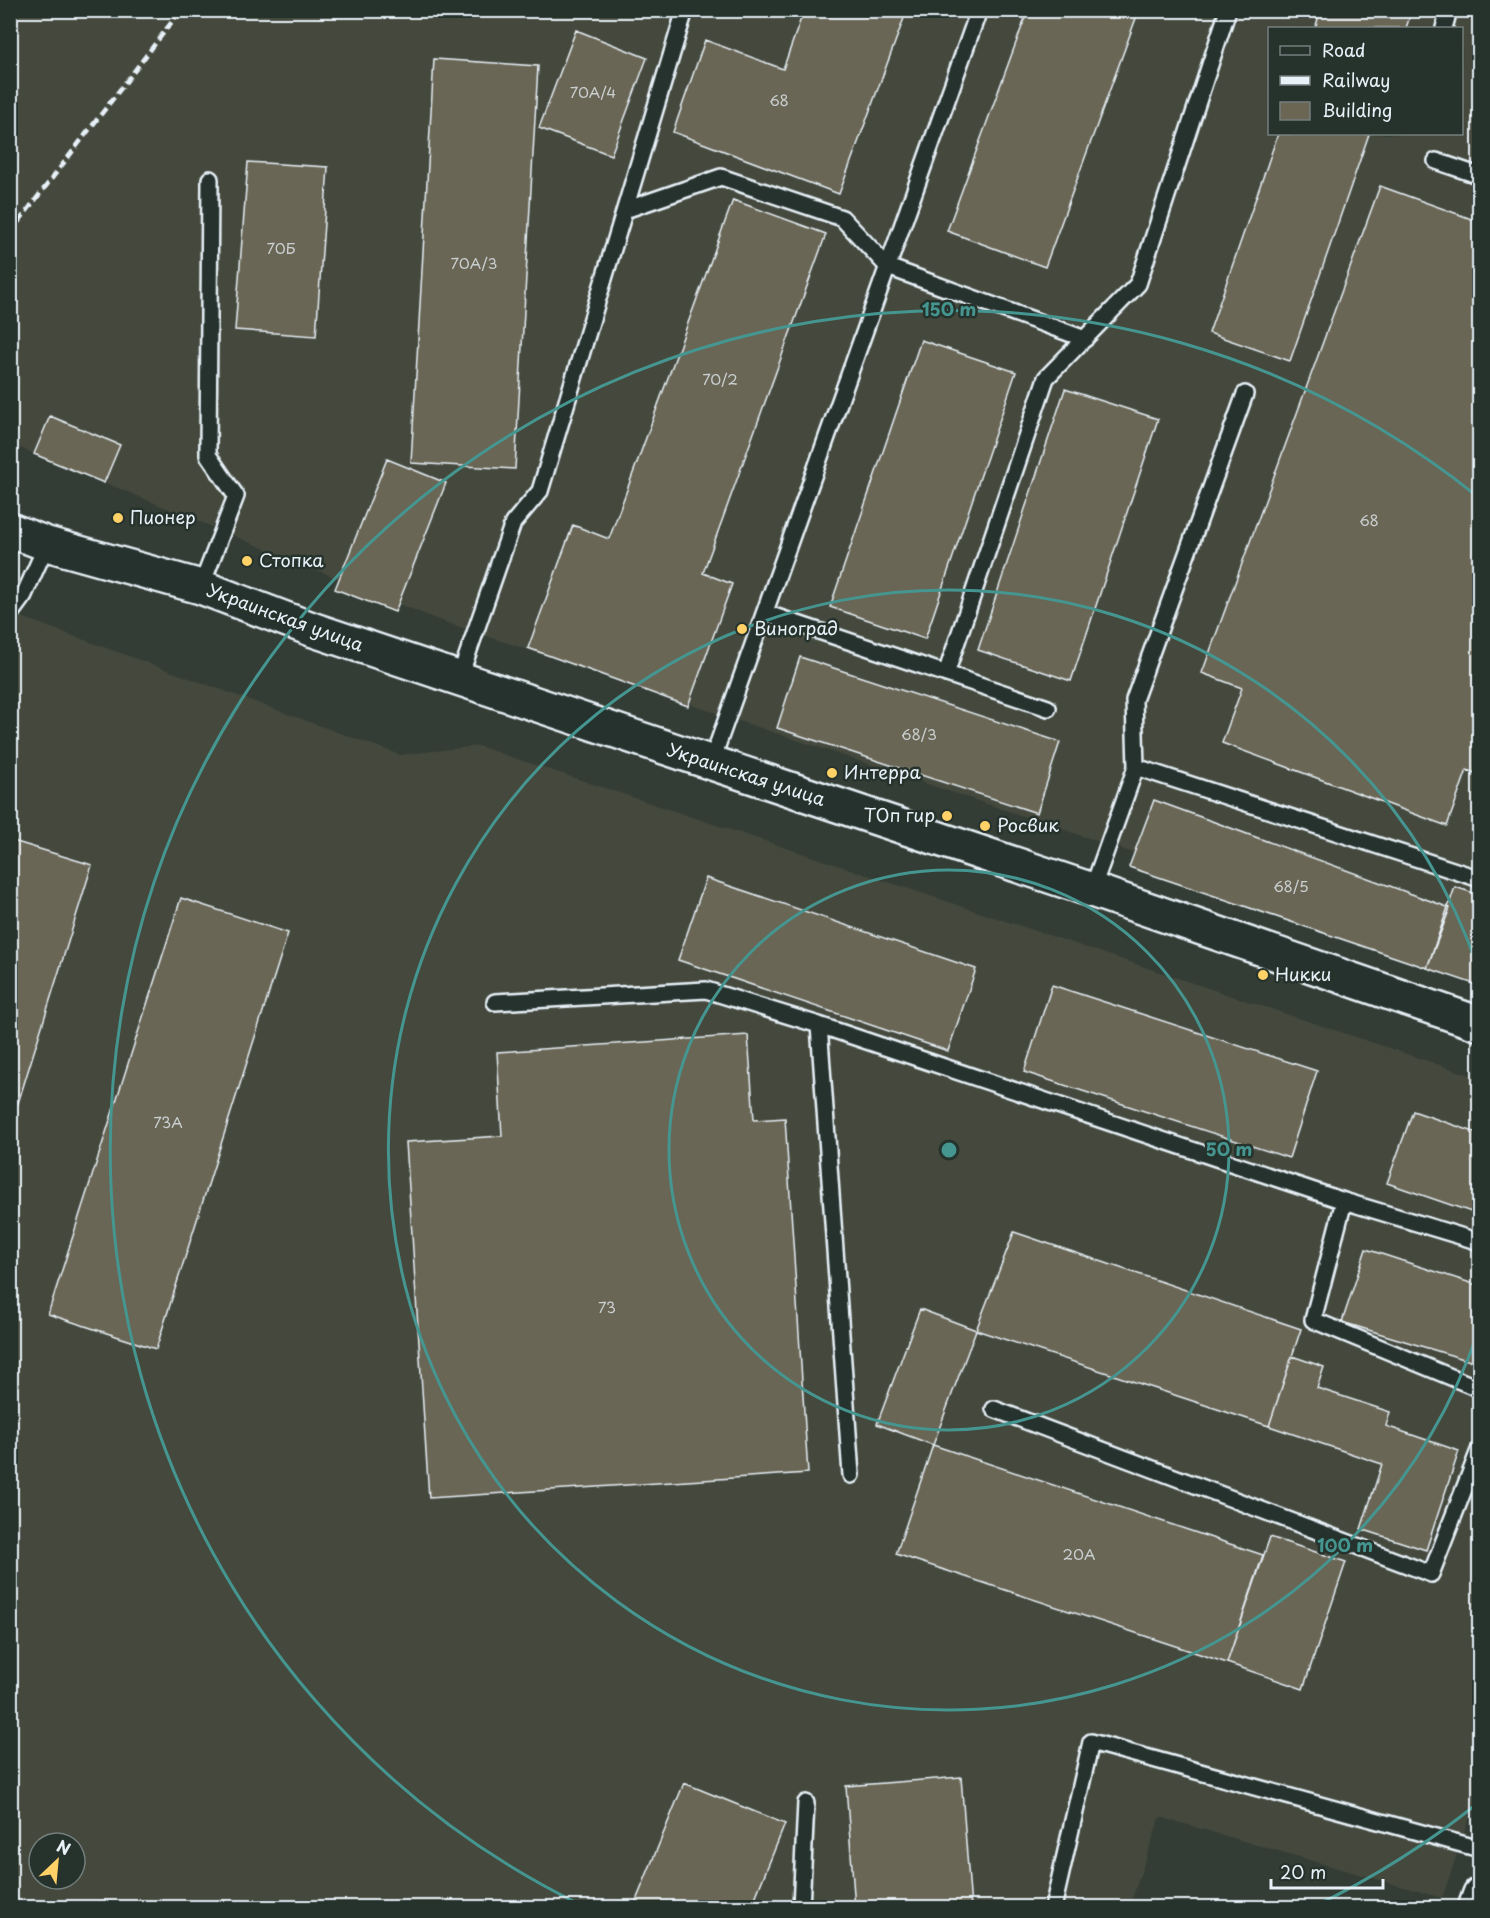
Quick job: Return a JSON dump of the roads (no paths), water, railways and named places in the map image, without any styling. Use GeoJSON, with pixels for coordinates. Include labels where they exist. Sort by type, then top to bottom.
{"type":"FeatureCollection","features":[{"type":"Feature","properties":{"kind":"main road","name":"Украинская улица"},"geometry":{"type":"LineString","coordinates":[[10,530],[47,544],[201,588],[314,630],[1092,890],[1479,1024]]}},
{"type":"Feature","properties":{"kind":"main road"},"geometry":{"type":"LineString","coordinates":[[1475,1908],[1479,1894]]}},
{"type":"Feature","properties":{"kind":"lane"},"geometry":{"type":"LineString","coordinates":[[459,679],[513,523],[540,491],[685,10]]}},
{"type":"Feature","properties":{"kind":"lane"},"geometry":{"type":"LineString","coordinates":[[711,763],[979,10]]}},
{"type":"Feature","properties":{"kind":"lane"},"geometry":{"type":"LineString","coordinates":[[946,674],[1046,378],[1138,284],[1228,10]]}},
{"type":"Feature","properties":{"kind":"lane"},"geometry":{"type":"LineString","coordinates":[[1443,27],[1449,10]]}},
{"type":"Feature","properties":{"kind":"lane"},"geometry":{"type":"LineString","coordinates":[[1436,161],[1479,176]]}},
{"type":"Feature","properties":{"kind":"lane"},"geometry":{"type":"LineString","coordinates":[[625,210],[721,177],[842,218],[888,267],[1085,339]]}},
{"type":"Feature","properties":{"kind":"lane"},"geometry":{"type":"LineString","coordinates":[[201,588],[236,496],[208,455],[210,179]]}},
{"type":"Feature","properties":{"kind":"lane"},"geometry":{"type":"LineString","coordinates":[[1092,890],[1136,767],[1134,700],[1245,394]]}},
{"type":"Feature","properties":{"kind":"lane"},"geometry":{"type":"LineString","coordinates":[[10,614],[24,595],[47,544]]}},
{"type":"Feature","properties":{"kind":"lane"},"geometry":{"type":"LineString","coordinates":[[765,613],[1048,708]]}},
{"type":"Feature","properties":{"kind":"lane"},"geometry":{"type":"LineString","coordinates":[[1136,767],[1479,879]]}},
{"type":"Feature","properties":{"kind":"lane"},"geometry":{"type":"LineString","coordinates":[[495,1002],[706,990],[819,1025],[1344,1201],[1479,1242]]}},
{"type":"Feature","properties":{"kind":"lane"},"geometry":{"type":"LineString","coordinates":[[819,1025],[851,1474]]}},
{"type":"Feature","properties":{"kind":"lane"},"geometry":{"type":"LineString","coordinates":[[1344,1201],[1313,1320],[1479,1389]]}},
{"type":"Feature","properties":{"kind":"lane"},"geometry":{"type":"LineString","coordinates":[[994,1409],[1431,1574],[1479,1448]]}},
{"type":"Feature","properties":{"kind":"lane"},"geometry":{"type":"LineString","coordinates":[[1053,1908],[1091,1742],[1479,1849]]}},
{"type":"Feature","properties":{"kind":"lane"},"geometry":{"type":"LineString","coordinates":[[801,1908],[806,1803]]}},
{"type":"Feature","properties":{"kind":"railway"},"geometry":{"type":"LineString","coordinates":[[10,233],[181,10]]}},
{"type":"Feature","properties":{"kind":"place","name":"Пионер"},"geometry":{"type":"Point","coordinates":[118,518]}},
{"type":"Feature","properties":{"kind":"place","name":"Стопка"},"geometry":{"type":"Point","coordinates":[247,561]}},
{"type":"Feature","properties":{"kind":"place","name":"Виноград"},"geometry":{"type":"Point","coordinates":[742,629]}},
{"type":"Feature","properties":{"kind":"place","name":"Интерра"},"geometry":{"type":"Point","coordinates":[832,773]}},
{"type":"Feature","properties":{"kind":"place","name":"ТОп гир"},"geometry":{"type":"Point","coordinates":[947,816]}},
{"type":"Feature","properties":{"kind":"place","name":"Росвик"},"geometry":{"type":"Point","coordinates":[985,826]}},
{"type":"Feature","properties":{"kind":"place","name":"Никки"},"geometry":{"type":"Point","coordinates":[1263,975]}}]}
